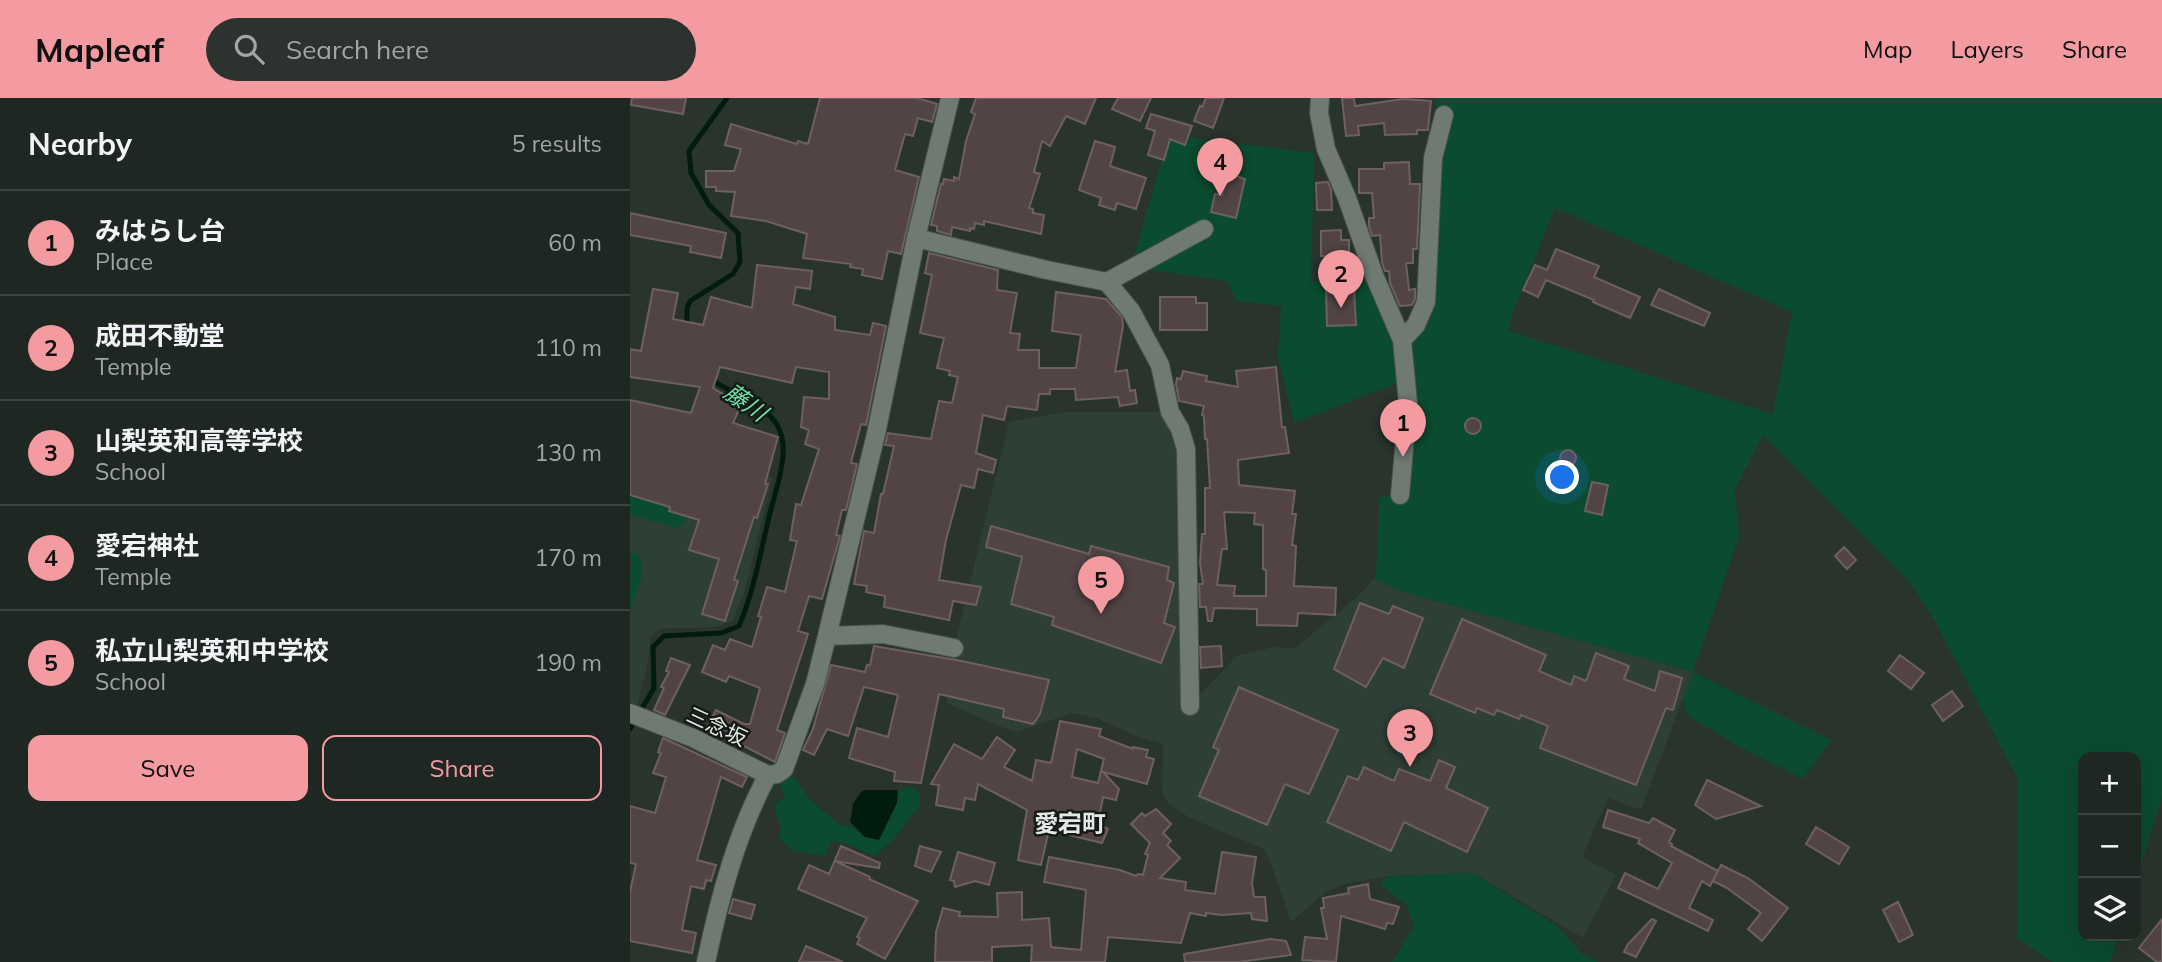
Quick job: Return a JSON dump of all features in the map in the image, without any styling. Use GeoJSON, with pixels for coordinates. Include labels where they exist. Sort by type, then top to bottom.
{"type":"FeatureCollection","features":[{"type":"Feature","properties":{"kind":"street"},"geometry":{"type":"LineString","coordinates":[[706,962],[732,864],[754,800],[768,775],[777,774],[784,769],[814,684],[877,425],[916,238],[950,98]]}},
{"type":"Feature","properties":{"kind":"street"},"geometry":{"type":"LineString","coordinates":[[1320,98],[1319,113],[1326,149],[1348,198],[1374,275],[1402,340],[1408,403],[1400,495]]}},
{"type":"Feature","properties":{"kind":"street"},"geometry":{"type":"LineString","coordinates":[[1402,340],[1416,325],[1426,302],[1433,158],[1444,115]]}},
{"type":"Feature","properties":{"kind":"street"},"geometry":{"type":"LineString","coordinates":[[1107,282],[1205,229]]}},
{"type":"Feature","properties":{"kind":"street"},"geometry":{"type":"LineString","coordinates":[[916,238],[1107,282],[1131,311],[1160,365],[1170,412],[1180,429],[1186,449],[1189,706]]}},
{"type":"Feature","properties":{"kind":"street"},"geometry":{"type":"LineString","coordinates":[[827,636],[883,634],[954,648]]}},
{"type":"Feature","properties":{"kind":"street","name":"三念坂"},"geometry":{"type":"LineString","coordinates":[[630,713],[693,738],[768,775]]}},
{"type":"Feature","properties":{"kind":"shaded area"},"geometry":{"type":"Polygon","coordinates":[[[1065,412],[1170,412],[1180,429],[1190,705],[1237,656],[1274,647],[1295,648],[1356,598],[1375,578],[1400,591],[1693,672],[1641,810],[1608,798],[1582,857],[1616,875],[1583,938],[1473,873],[1388,876],[1348,883],[1327,891],[1291,922],[1264,849],[1190,818],[1168,803],[1162,791],[1163,744],[1133,735],[1097,718],[1072,713],[1017,732],[947,703],[954,648],[1009,422],[1065,412]]]}},
{"type":"Feature","properties":{"kind":"shaded area"},"geometry":{"type":"Polygon","coordinates":[[[630,438],[773,477],[745,590],[733,621],[715,627],[661,629],[651,636],[647,667],[637,705],[630,702],[630,438]]]}},
{"type":"Feature","properties":{"kind":"shaded area"},"geometry":{"type":"Polygon","coordinates":[[[865,790],[898,790],[897,803],[879,840],[865,837],[850,822],[853,804],[865,790]]]}},
{"type":"Feature","properties":{"kind":"green space"},"geometry":{"type":"Polygon","coordinates":[[[1436,98],[2162,98],[2162,798],[2141,865],[2141,752],[2078,752],[2078,941],[2117,941],[2110,962],[2052,962],[2018,939],[2018,779],[1932,616],[1909,581],[1763,435],[1735,489],[1739,537],[1693,672],[1400,591],[1375,578],[1379,497],[1400,495],[1405,380],[1294,423],[1278,358],[1281,306],[1236,301],[1227,281],[1131,267],[1169,135],[1314,153],[1311,282],[1374,275],[1402,340],[1426,302],[1436,98]],[[1555,208],[1512,315],[1509,331],[1773,414],[1792,312],[1555,208]]]}},
{"type":"Feature","properties":{"kind":"green space"},"geometry":{"type":"Polygon","coordinates":[[[630,495],[670,507],[669,511],[687,516],[684,524],[675,528],[630,514],[630,495]]]}},
{"type":"Feature","properties":{"kind":"green space"},"geometry":{"type":"Polygon","coordinates":[[[631,551],[639,555],[642,569],[630,611],[631,551]]]}},
{"type":"Feature","properties":{"kind":"green space"},"geometry":{"type":"Polygon","coordinates":[[[1693,672],[1831,740],[1803,779],[1736,745],[1687,715],[1683,699],[1693,672]]]}},
{"type":"Feature","properties":{"kind":"green space"},"geometry":{"type":"Polygon","coordinates":[[[787,777],[796,778],[809,799],[840,825],[854,828],[865,837],[897,803],[898,790],[911,787],[920,793],[920,805],[893,840],[874,856],[845,843],[832,841],[825,856],[794,851],[779,839],[781,827],[774,806],[785,796],[780,786],[787,777]]]}},
{"type":"Feature","properties":{"kind":"green space"},"geometry":{"type":"Polygon","coordinates":[[[1473,873],[1558,927],[1582,954],[1598,962],[1392,962],[1414,926],[1407,906],[1380,884],[1388,876],[1473,873]]]}},
{"type":"Feature","properties":{"kind":"building"},"geometry":{"type":"Polygon","coordinates":[[[632,98],[686,98],[683,114],[631,105],[632,98]]]}},
{"type":"Feature","properties":{"kind":"building"},"geometry":{"type":"Polygon","coordinates":[[[820,98],[917,98],[937,104],[932,122],[918,118],[913,136],[905,134],[895,170],[919,177],[901,254],[888,251],[882,279],[862,275],[863,269],[850,267],[851,264],[803,258],[807,234],[766,221],[731,216],[735,192],[716,191],[716,187],[706,187],[706,171],[734,171],[741,149],[725,145],[731,124],[797,144],[798,141],[808,144],[820,98]]]}},
{"type":"Feature","properties":{"kind":"building"},"geometry":{"type":"Polygon","coordinates":[[[976,98],[1096,98],[1085,124],[1066,116],[1050,146],[1042,141],[1034,172],[1040,174],[1029,208],[1033,209],[1033,213],[1044,215],[1041,234],[984,221],[984,225],[975,223],[974,229],[970,228],[970,231],[952,227],[951,235],[937,231],[937,226],[931,225],[944,179],[959,179],[966,141],[975,114],[971,112],[976,98]]]}},
{"type":"Feature","properties":{"kind":"building"},"geometry":{"type":"Polygon","coordinates":[[[1118,98],[1151,98],[1140,121],[1112,109],[1118,98]]]}},
{"type":"Feature","properties":{"kind":"building"},"geometry":{"type":"Polygon","coordinates":[[[1206,98],[1224,98],[1213,128],[1194,121],[1206,98]]]}},
{"type":"Feature","properties":{"kind":"building"},"geometry":{"type":"Polygon","coordinates":[[[1342,98],[1354,98],[1355,106],[1403,99],[1431,101],[1428,130],[1417,130],[1417,134],[1385,135],[1384,123],[1358,126],[1359,135],[1346,136],[1342,98]]]}},
{"type":"Feature","properties":{"kind":"building"},"geometry":{"type":"Polygon","coordinates":[[[1151,114],[1192,126],[1185,145],[1170,139],[1164,160],[1148,155],[1155,131],[1146,128],[1151,114]]]}},
{"type":"Feature","properties":{"kind":"building"},"geometry":{"type":"Polygon","coordinates":[[[1095,141],[1115,147],[1110,166],[1146,178],[1136,209],[1117,203],[1115,210],[1099,205],[1101,198],[1079,190],[1095,141]]]}},
{"type":"Feature","properties":{"kind":"building"},"geometry":{"type":"Polygon","coordinates":[[[1409,162],[1410,184],[1420,184],[1417,249],[1413,249],[1413,263],[1406,263],[1409,290],[1415,289],[1415,299],[1412,305],[1400,306],[1390,283],[1389,271],[1385,271],[1382,262],[1380,235],[1372,236],[1369,226],[1369,218],[1374,218],[1372,193],[1359,193],[1359,169],[1384,169],[1384,163],[1409,162]]]}},
{"type":"Feature","properties":{"kind":"building"},"geometry":{"type":"Polygon","coordinates":[[[1229,174],[1245,179],[1236,218],[1211,212],[1215,194],[1222,195],[1229,174]]]}},
{"type":"Feature","properties":{"kind":"building"},"geometry":{"type":"Polygon","coordinates":[[[1328,182],[1332,210],[1317,210],[1316,183],[1328,182]]]}},
{"type":"Feature","properties":{"kind":"building"},"geometry":{"type":"Polygon","coordinates":[[[630,213],[726,233],[721,258],[690,252],[691,246],[630,235],[630,213]]]}},
{"type":"Feature","properties":{"kind":"building"},"geometry":{"type":"Polygon","coordinates":[[[1341,230],[1341,240],[1349,240],[1349,256],[1321,256],[1321,231],[1341,230]]]}},
{"type":"Feature","properties":{"kind":"building"},"geometry":{"type":"Polygon","coordinates":[[[1556,249],[1599,266],[1594,277],[1640,297],[1630,318],[1546,280],[1538,297],[1523,290],[1535,265],[1547,270],[1556,249]]]}},
{"type":"Feature","properties":{"kind":"building"},"geometry":{"type":"Polygon","coordinates":[[[929,253],[998,270],[997,290],[1017,293],[1010,333],[1020,334],[1018,350],[1039,350],[1039,368],[1076,368],[1081,335],[1052,331],[1056,292],[1106,299],[1122,317],[1123,326],[1115,372],[1127,370],[1130,391],[1135,390],[1137,403],[1120,406],[1118,397],[1076,400],[1075,389],[1050,389],[1050,394],[1039,394],[1037,410],[1007,406],[1004,420],[983,415],[976,453],[996,460],[993,473],[978,469],[974,488],[961,485],[946,540],[939,580],[981,587],[976,605],[953,601],[949,620],[884,607],[885,596],[866,592],[867,586],[854,584],[864,531],[874,533],[894,446],[885,445],[888,433],[931,439],[939,401],[952,403],[958,377],[949,375],[950,371],[937,368],[944,338],[920,333],[932,275],[925,273],[929,253]]]}},
{"type":"Feature","properties":{"kind":"building"},"geometry":{"type":"Polygon","coordinates":[[[757,265],[812,271],[810,289],[796,287],[793,304],[835,317],[835,330],[870,335],[873,323],[886,326],[866,425],[861,424],[851,463],[857,464],[846,510],[842,510],[836,535],[840,536],[822,599],[809,596],[798,631],[808,634],[777,730],[785,733],[775,762],[707,727],[716,710],[744,724],[750,724],[760,688],[729,676],[726,682],[702,672],[713,645],[725,650],[730,639],[752,647],[767,587],[785,592],[797,541],[790,540],[796,504],[801,505],[819,449],[805,444],[809,430],[801,427],[804,397],[829,399],[829,372],[796,367],[792,383],[720,367],[713,388],[741,405],[733,423],[778,437],[765,484],[768,484],[757,518],[754,517],[734,580],[738,581],[725,621],[702,614],[719,559],[689,550],[699,520],[669,511],[670,507],[630,495],[630,400],[691,413],[700,387],[630,377],[630,349],[641,351],[653,289],[678,293],[673,319],[703,325],[711,297],[752,308],[757,265]]]}},
{"type":"Feature","properties":{"kind":"building"},"geometry":{"type":"Polygon","coordinates":[[[1354,289],[1356,325],[1327,326],[1326,290],[1354,289]]]}},
{"type":"Feature","properties":{"kind":"building"},"geometry":{"type":"Polygon","coordinates":[[[1659,289],[1710,313],[1704,326],[1651,305],[1659,289]]]}},
{"type":"Feature","properties":{"kind":"building"},"geometry":{"type":"Polygon","coordinates":[[[1160,297],[1196,297],[1196,303],[1207,303],[1207,330],[1160,330],[1160,297]]]}},
{"type":"Feature","properties":{"kind":"building"},"geometry":{"type":"Polygon","coordinates":[[[1276,367],[1282,427],[1285,427],[1289,453],[1238,460],[1239,485],[1295,491],[1292,514],[1296,514],[1292,545],[1296,546],[1294,586],[1336,588],[1335,615],[1298,613],[1297,626],[1257,625],[1257,609],[1214,608],[1212,621],[1208,621],[1206,607],[1200,607],[1205,488],[1210,488],[1207,439],[1202,415],[1204,406],[1179,401],[1176,384],[1183,371],[1207,376],[1206,381],[1238,387],[1236,371],[1276,367]],[[1224,512],[1227,549],[1222,549],[1217,585],[1235,586],[1234,596],[1266,596],[1263,525],[1254,524],[1255,513],[1224,512]]]}},
{"type":"Feature","properties":{"kind":"building"},"geometry":{"type":"Polygon","coordinates":[[[1473,418],[1479,420],[1479,432],[1473,434],[1467,432],[1465,426],[1467,420],[1473,418]]]}},
{"type":"Feature","properties":{"kind":"building"},"geometry":{"type":"Polygon","coordinates":[[[1565,450],[1571,450],[1576,458],[1574,464],[1565,466],[1560,461],[1560,455],[1565,450]]]}},
{"type":"Feature","properties":{"kind":"building"},"geometry":{"type":"Polygon","coordinates":[[[1592,482],[1608,485],[1602,515],[1585,511],[1592,482]]]}},
{"type":"Feature","properties":{"kind":"building"},"geometry":{"type":"Polygon","coordinates":[[[991,526],[1089,554],[1091,546],[1169,567],[1167,580],[1174,583],[1164,623],[1175,627],[1161,663],[1052,625],[1054,617],[1011,604],[1022,557],[986,547],[991,526]]]}},
{"type":"Feature","properties":{"kind":"building"},"geometry":{"type":"Polygon","coordinates":[[[1844,547],[1856,560],[1847,569],[1835,556],[1844,547]]]}},
{"type":"Feature","properties":{"kind":"building"},"geometry":{"type":"Polygon","coordinates":[[[1360,603],[1389,614],[1393,606],[1423,618],[1404,668],[1383,658],[1366,687],[1334,669],[1360,603]]]}},
{"type":"Feature","properties":{"kind":"building"},"geometry":{"type":"Polygon","coordinates":[[[1462,619],[1546,655],[1539,671],[1571,685],[1574,676],[1586,681],[1596,653],[1629,666],[1624,679],[1655,691],[1660,671],[1682,678],[1673,710],[1666,708],[1636,785],[1540,748],[1548,726],[1521,715],[1519,719],[1497,710],[1494,715],[1477,708],[1475,713],[1430,694],[1462,619]]]}},
{"type":"Feature","properties":{"kind":"building"},"geometry":{"type":"Polygon","coordinates":[[[874,646],[1049,680],[1040,714],[1033,724],[1003,717],[1004,709],[939,694],[921,783],[894,781],[895,772],[849,758],[857,728],[888,737],[898,695],[864,687],[848,736],[827,729],[814,755],[803,750],[813,729],[831,665],[865,672],[867,665],[870,665],[874,646]]]}},
{"type":"Feature","properties":{"kind":"building"},"geometry":{"type":"Polygon","coordinates":[[[1221,646],[1222,666],[1201,668],[1200,647],[1221,646]]]}},
{"type":"Feature","properties":{"kind":"building"},"geometry":{"type":"Polygon","coordinates":[[[1900,655],[1924,673],[1911,689],[1888,671],[1900,655]]]}},
{"type":"Feature","properties":{"kind":"building"},"geometry":{"type":"Polygon","coordinates":[[[671,658],[690,665],[665,715],[654,710],[664,688],[661,687],[669,672],[666,671],[671,658]]]}},
{"type":"Feature","properties":{"kind":"building"},"geometry":{"type":"Polygon","coordinates":[[[1239,687],[1338,730],[1309,794],[1285,784],[1267,825],[1199,796],[1219,750],[1213,747],[1239,687]]]}},
{"type":"Feature","properties":{"kind":"building"},"geometry":{"type":"Polygon","coordinates":[[[1952,691],[1963,706],[1943,721],[1932,705],[1952,691]]]}},
{"type":"Feature","properties":{"kind":"building"},"geometry":{"type":"Polygon","coordinates":[[[1060,721],[1101,729],[1099,736],[1133,749],[1148,750],[1146,757],[1154,759],[1147,784],[1103,772],[1119,789],[1116,800],[1103,797],[1098,824],[1108,829],[1102,843],[1049,830],[1041,865],[1018,860],[1027,810],[978,784],[975,800],[965,798],[963,810],[936,805],[939,785],[931,784],[954,744],[982,759],[997,737],[1015,750],[1004,767],[1032,781],[1036,760],[1051,763],[1060,721]],[[1077,749],[1072,777],[1098,783],[1104,759],[1077,749]]]}},
{"type":"Feature","properties":{"kind":"building"},"geometry":{"type":"Polygon","coordinates":[[[663,738],[747,777],[742,787],[721,777],[697,860],[716,865],[711,881],[706,880],[704,889],[691,886],[682,930],[696,933],[692,953],[630,941],[630,892],[636,864],[630,863],[630,806],[655,813],[666,777],[653,773],[661,753],[658,752],[663,738]]]}},
{"type":"Feature","properties":{"kind":"building"},"geometry":{"type":"Polygon","coordinates":[[[1439,760],[1455,767],[1446,788],[1488,808],[1467,852],[1404,822],[1391,851],[1327,822],[1348,776],[1358,780],[1364,767],[1394,781],[1399,769],[1430,781],[1439,760]]]}},
{"type":"Feature","properties":{"kind":"building"},"geometry":{"type":"Polygon","coordinates":[[[1707,780],[1761,806],[1716,819],[1695,805],[1707,780]]]}},
{"type":"Feature","properties":{"kind":"building"},"geometry":{"type":"Polygon","coordinates":[[[1156,809],[1171,824],[1163,833],[1171,841],[1167,845],[1180,858],[1160,878],[1186,882],[1185,890],[1215,894],[1222,852],[1256,857],[1252,883],[1254,897],[1265,897],[1267,921],[1252,919],[1251,913],[1206,913],[1206,916],[1190,913],[1181,943],[1108,937],[1105,962],[1031,962],[1032,945],[992,947],[992,962],[935,962],[936,932],[943,908],[960,912],[959,916],[998,917],[997,893],[1022,892],[1022,920],[1049,918],[1051,947],[1081,950],[1086,890],[1044,882],[1049,857],[1120,870],[1136,876],[1143,875],[1148,855],[1145,854],[1150,843],[1131,824],[1142,813],[1145,816],[1156,809]]]}},
{"type":"Feature","properties":{"kind":"building"},"geometry":{"type":"Polygon","coordinates":[[[1608,810],[1649,823],[1653,818],[1675,830],[1669,842],[1671,846],[1718,871],[1710,886],[1702,881],[1689,908],[1713,920],[1708,931],[1618,888],[1625,873],[1658,889],[1672,863],[1638,843],[1640,839],[1603,827],[1608,810]]]}},
{"type":"Feature","properties":{"kind":"building"},"geometry":{"type":"Polygon","coordinates":[[[1816,827],[1849,847],[1839,864],[1806,844],[1816,827]]]}},
{"type":"Feature","properties":{"kind":"building"},"geometry":{"type":"Polygon","coordinates":[[[841,846],[880,863],[879,868],[835,861],[918,901],[885,959],[857,944],[860,938],[857,937],[867,918],[798,889],[809,865],[829,874],[841,846]]]}},
{"type":"Feature","properties":{"kind":"building"},"geometry":{"type":"Polygon","coordinates":[[[920,846],[941,852],[931,872],[915,866],[920,846]]]}},
{"type":"Feature","properties":{"kind":"building"},"geometry":{"type":"Polygon","coordinates":[[[958,852],[995,863],[989,885],[975,881],[955,887],[954,881],[950,880],[958,852]]]}},
{"type":"Feature","properties":{"kind":"building"},"geometry":{"type":"Polygon","coordinates":[[[1721,865],[1748,878],[1788,908],[1762,941],[1748,929],[1761,913],[1713,881],[1721,865]]]}},
{"type":"Feature","properties":{"kind":"building"},"geometry":{"type":"Polygon","coordinates":[[[1368,884],[1370,899],[1399,907],[1393,924],[1387,923],[1385,929],[1341,916],[1336,962],[1302,960],[1305,937],[1327,939],[1321,908],[1324,908],[1323,898],[1349,893],[1348,888],[1368,884]]]}},
{"type":"Feature","properties":{"kind":"building"},"geometry":{"type":"Polygon","coordinates":[[[733,899],[755,905],[751,919],[729,913],[733,899]]]}},
{"type":"Feature","properties":{"kind":"building"},"geometry":{"type":"Polygon","coordinates":[[[1898,902],[1913,935],[1899,942],[1883,910],[1898,902]]]}},
{"type":"Feature","properties":{"kind":"building"},"geometry":{"type":"Polygon","coordinates":[[[1652,919],[1656,921],[1636,957],[1624,952],[1628,944],[1652,919]]]}},
{"type":"Feature","properties":{"kind":"building"},"geometry":{"type":"Polygon","coordinates":[[[2162,919],[2162,962],[2157,962],[2139,948],[2162,919]]]}},
{"type":"Feature","properties":{"kind":"building"},"geometry":{"type":"Polygon","coordinates":[[[1270,939],[1286,941],[1291,955],[1239,962],[1185,962],[1184,954],[1270,939]]]}},
{"type":"Feature","properties":{"kind":"building"},"geometry":{"type":"Polygon","coordinates":[[[806,946],[843,962],[799,962],[806,946]]]}},
{"type":"Feature","properties":{"kind":"waterway","name":"藤川"},"geometry":{"type":"LineString","coordinates":[[687,327],[687,308],[690,301],[733,274],[740,262],[738,233],[709,205],[691,173],[689,151],[727,98]]}},
{"type":"Feature","properties":{"kind":"waterway","name":"藤川"},"geometry":{"type":"LineString","coordinates":[[630,729],[654,688],[653,647],[664,636],[721,633],[739,626],[753,586],[779,478],[783,446],[776,423],[754,403],[709,378]]}},
{"type":"Feature","properties":{"kind":"place","name":"愛宕神社"},"geometry":{"type":"Point","coordinates":[1220,196]}},
{"type":"Feature","properties":{"kind":"place","name":"成田不動堂"},"geometry":{"type":"Point","coordinates":[1341,308]}},
{"type":"Feature","properties":{"kind":"place","name":"みはらし台"},"geometry":{"type":"Point","coordinates":[1403,457]}},
{"type":"Feature","properties":{"kind":"place","name":"私立山梨英和中学校"},"geometry":{"type":"Point","coordinates":[1101,614]}},
{"type":"Feature","properties":{"kind":"place","name":"山梨英和高等学校"},"geometry":{"type":"Point","coordinates":[1410,767]}},
{"type":"Feature","properties":{"kind":"district","name":"愛宕町"},"geometry":{"type":"Point","coordinates":[1070,823]}}]}
